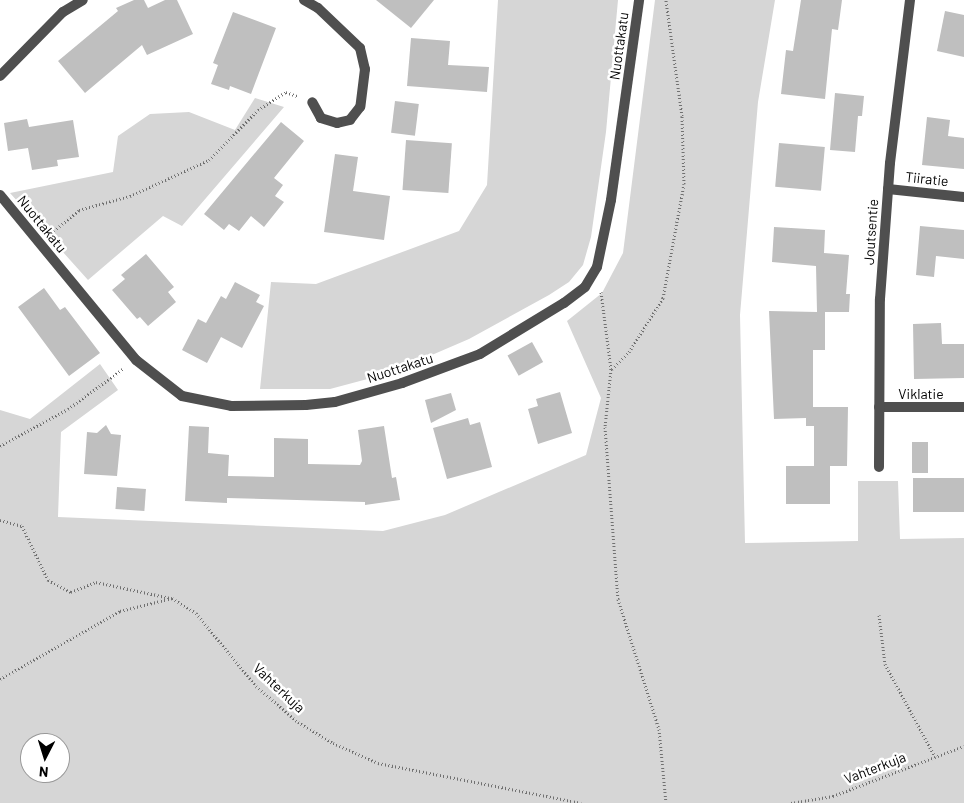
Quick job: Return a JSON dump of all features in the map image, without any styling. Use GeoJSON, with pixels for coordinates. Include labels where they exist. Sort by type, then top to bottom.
{"type":"FeatureCollection","features":[{"type":"Feature","properties":{"kind":"street"},"geometry":{"type":"LineString","coordinates":[[0,76],[63,12],[83,0]]}},
{"type":"Feature","properties":{"kind":"street"},"geometry":{"type":"LineString","coordinates":[[304,0],[318,8],[360,48],[365,69],[360,107],[350,120],[338,123],[321,118],[312,102]]}},
{"type":"Feature","properties":{"kind":"street","name":"Nuottakatu"},"geometry":{"type":"LineString","coordinates":[[0,196],[136,360],[175,391],[200,401],[266,406],[335,402],[402,383],[480,354],[564,303],[585,287],[597,267],[611,200],[639,0]]}},
{"type":"Feature","properties":{"kind":"street","name":"Joutsentie"},"geometry":{"type":"LineString","coordinates":[[879,466],[880,299],[888,189],[910,0]]}},
{"type":"Feature","properties":{"kind":"street","name":"Tiiratie"},"geometry":{"type":"LineString","coordinates":[[888,189],[964,196]]}},
{"type":"Feature","properties":{"kind":"street","name":"Viklatie"},"geometry":{"type":"LineString","coordinates":[[879,407],[964,407]]}},
{"type":"Feature","properties":{"kind":"path"},"geometry":{"type":"LineString","coordinates":[[611,369],[630,352],[663,298],[684,184],[682,116],[666,0]]}},
{"type":"Feature","properties":{"kind":"path"},"geometry":{"type":"LineString","coordinates":[[40,244],[79,210],[130,196],[208,160],[258,110],[286,92],[312,102]]}},
{"type":"Feature","properties":{"kind":"path"},"geometry":{"type":"LineString","coordinates":[[597,267],[611,369],[604,427],[618,599],[659,729],[666,803]]}},
{"type":"Feature","properties":{"kind":"path"},"geometry":{"type":"LineString","coordinates":[[0,446],[68,408],[136,360]]}},
{"type":"Feature","properties":{"kind":"path"},"geometry":{"type":"LineString","coordinates":[[0,520],[22,526],[48,580],[71,592],[96,582],[172,598]]}},
{"type":"Feature","properties":{"kind":"path"},"geometry":{"type":"LineString","coordinates":[[0,679],[120,611],[172,598]]}},
{"type":"Feature","properties":{"kind":"path","name":"Vahterkuja"},"geometry":{"type":"LineString","coordinates":[[172,598],[196,613],[256,686],[298,722],[333,743],[378,762],[581,803]]}},
{"type":"Feature","properties":{"kind":"path"},"geometry":{"type":"LineString","coordinates":[[879,615],[886,664],[935,757]]}},
{"type":"Feature","properties":{"kind":"path","name":"Vahterkuja"},"geometry":{"type":"LineString","coordinates":[[791,803],[833,796],[964,746]]}},
{"type":"Feature","properties":{"kind":"shaded area"},"geometry":{"type":"Polygon","coordinates":[[[498,0],[618,0],[606,132],[591,237],[583,265],[569,282],[549,295],[469,339],[390,373],[330,389],[260,389],[271,282],[316,284],[459,231],[487,185],[498,0]]]}},
{"type":"Feature","properties":{"kind":"shaded area"},"geometry":{"type":"Polygon","coordinates":[[[655,0],[775,0],[758,102],[740,315],[745,543],[858,541],[858,481],[898,481],[900,539],[964,538],[964,803],[0,803],[0,410],[30,419],[100,364],[118,390],[61,432],[58,517],[383,531],[445,515],[586,455],[601,398],[567,321],[602,293],[623,253],[655,0]]]}},
{"type":"Feature","properties":{"kind":"shaded area"},"geometry":{"type":"Polygon","coordinates":[[[255,98],[284,107],[182,226],[163,216],[88,280],[10,193],[113,172],[118,136],[150,114],[189,112],[235,130],[255,98]]]}},
{"type":"Feature","properties":{"kind":"building"},"geometry":{"type":"Polygon","coordinates":[[[134,0],[144,0],[148,8],[165,0],[177,0],[193,34],[147,55],[142,45],[85,93],[58,61],[118,11],[116,8],[134,0]]]}},
{"type":"Feature","properties":{"kind":"building"},"geometry":{"type":"Polygon","coordinates":[[[376,0],[434,0],[411,28],[376,0]]]}},
{"type":"Feature","properties":{"kind":"building"},"geometry":{"type":"Polygon","coordinates":[[[801,0],[842,0],[838,30],[832,29],[825,99],[781,94],[786,50],[793,51],[801,0]]]}},
{"type":"Feature","properties":{"kind":"building"},"geometry":{"type":"Polygon","coordinates":[[[945,11],[964,15],[964,57],[937,51],[945,11]]]}},
{"type":"Feature","properties":{"kind":"building"},"geometry":{"type":"Polygon","coordinates":[[[233,12],[276,28],[251,94],[230,86],[229,90],[211,84],[218,65],[213,63],[233,12]]]}},
{"type":"Feature","properties":{"kind":"building"},"geometry":{"type":"Polygon","coordinates":[[[411,38],[450,41],[448,65],[489,67],[487,92],[407,86],[411,38]]]}},
{"type":"Feature","properties":{"kind":"building"},"geometry":{"type":"Polygon","coordinates":[[[835,93],[864,96],[862,116],[858,116],[855,152],[830,150],[835,93]]]}},
{"type":"Feature","properties":{"kind":"building"},"geometry":{"type":"Polygon","coordinates":[[[395,101],[419,104],[415,136],[391,133],[395,101]]]}},
{"type":"Feature","properties":{"kind":"building"},"geometry":{"type":"Polygon","coordinates":[[[927,117],[950,120],[948,136],[964,138],[964,169],[922,165],[927,117]]]}},
{"type":"Feature","properties":{"kind":"building"},"geometry":{"type":"Polygon","coordinates":[[[27,119],[29,127],[73,120],[79,157],[57,160],[58,166],[32,170],[28,148],[8,151],[4,123],[27,119]]]}},
{"type":"Feature","properties":{"kind":"building"},"geometry":{"type":"Polygon","coordinates":[[[281,122],[304,141],[274,178],[283,185],[275,196],[284,202],[264,227],[251,216],[239,231],[229,224],[224,230],[204,214],[281,122]]]}},
{"type":"Feature","properties":{"kind":"building"},"geometry":{"type":"Polygon","coordinates":[[[406,140],[452,143],[448,193],[403,190],[406,140]]]}},
{"type":"Feature","properties":{"kind":"building"},"geometry":{"type":"Polygon","coordinates":[[[779,143],[825,147],[821,191],[775,187],[779,143]]]}},
{"type":"Feature","properties":{"kind":"building"},"geometry":{"type":"Polygon","coordinates":[[[335,154],[358,157],[353,191],[390,196],[384,240],[324,232],[335,154]]]}},
{"type":"Feature","properties":{"kind":"building"},"geometry":{"type":"Polygon","coordinates":[[[920,226],[964,230],[964,259],[936,256],[934,277],[916,275],[920,226]]]}},
{"type":"Feature","properties":{"kind":"building"},"geometry":{"type":"Polygon","coordinates":[[[774,227],[825,230],[824,253],[849,255],[846,294],[850,294],[849,312],[825,312],[825,350],[813,350],[813,407],[848,407],[847,466],[830,466],[830,504],[786,504],[786,466],[814,466],[814,426],[806,426],[806,418],[774,419],[769,311],[817,312],[816,266],[772,262],[774,227]]]}},
{"type":"Feature","properties":{"kind":"building"},"geometry":{"type":"Polygon","coordinates":[[[146,254],[174,287],[168,292],[176,302],[148,326],[140,317],[137,319],[112,290],[125,279],[121,275],[146,254]]]}},
{"type":"Feature","properties":{"kind":"building"},"geometry":{"type":"Polygon","coordinates":[[[235,282],[260,295],[256,302],[264,306],[242,348],[221,337],[207,363],[182,350],[198,319],[206,323],[221,296],[226,299],[235,282]]]}},
{"type":"Feature","properties":{"kind":"building"},"geometry":{"type":"Polygon","coordinates":[[[44,288],[60,310],[65,307],[100,353],[69,376],[18,307],[44,288]]]}},
{"type":"Feature","properties":{"kind":"building"},"geometry":{"type":"Polygon","coordinates":[[[941,323],[942,344],[964,344],[964,378],[914,379],[913,324],[941,323]]]}},
{"type":"Feature","properties":{"kind":"building"},"geometry":{"type":"Polygon","coordinates":[[[532,342],[543,362],[519,376],[508,356],[532,342]]]}},
{"type":"Feature","properties":{"kind":"building"},"geometry":{"type":"Polygon","coordinates":[[[560,392],[572,433],[538,444],[528,409],[538,406],[536,399],[560,392]]]}},
{"type":"Feature","properties":{"kind":"building"},"geometry":{"type":"Polygon","coordinates":[[[451,393],[456,410],[431,423],[425,400],[451,393]]]}},
{"type":"Feature","properties":{"kind":"building"},"geometry":{"type":"Polygon","coordinates":[[[468,418],[470,425],[480,422],[492,467],[447,479],[433,428],[468,418]]]}},
{"type":"Feature","properties":{"kind":"building"},"geometry":{"type":"Polygon","coordinates":[[[106,425],[111,434],[121,435],[117,476],[84,474],[87,432],[97,433],[106,425]]]}},
{"type":"Feature","properties":{"kind":"building"},"geometry":{"type":"Polygon","coordinates":[[[189,426],[209,427],[208,453],[229,455],[228,476],[274,477],[274,438],[308,439],[308,464],[360,465],[362,461],[358,430],[384,426],[392,478],[396,477],[400,500],[365,505],[365,502],[227,498],[227,503],[185,501],[189,426]]]}},
{"type":"Feature","properties":{"kind":"building"},"geometry":{"type":"Polygon","coordinates":[[[912,442],[928,442],[928,473],[912,473],[912,442]]]}},
{"type":"Feature","properties":{"kind":"building"},"geometry":{"type":"Polygon","coordinates":[[[913,478],[964,478],[964,512],[913,512],[913,478]]]}},
{"type":"Feature","properties":{"kind":"building"},"geometry":{"type":"Polygon","coordinates":[[[117,487],[146,489],[144,511],[115,509],[117,487]]]}}]}
